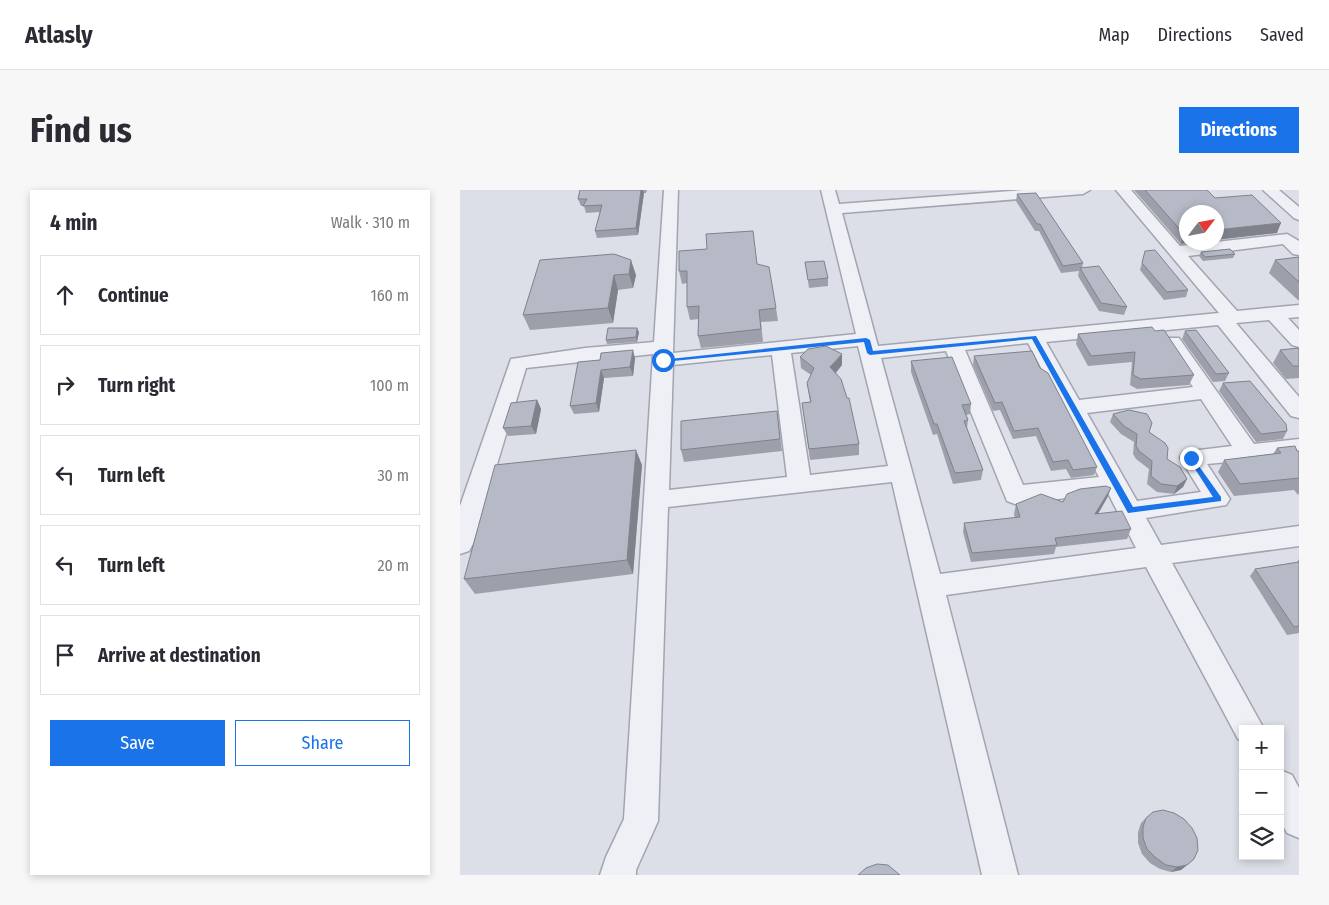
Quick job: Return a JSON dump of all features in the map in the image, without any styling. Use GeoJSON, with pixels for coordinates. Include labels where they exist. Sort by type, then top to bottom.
{"type":"FeatureCollection","features":[{"type":"Feature","properties":{"kind":"lane"},"geometry":{"type":"LineString","coordinates":[[618,875],[641,821],[671,190]]}},
{"type":"Feature","properties":{"kind":"lane"},"geometry":{"type":"LineString","coordinates":[[1000,875],[930,586],[831,199],[1083,190]]}},
{"type":"Feature","properties":{"kind":"lane"},"geometry":{"type":"LineString","coordinates":[[1123,190],[1176,252],[1299,411]]}},
{"type":"Feature","properties":{"kind":"lane"},"geometry":{"type":"LineString","coordinates":[[1270,190],[1299,215]]}},
{"type":"Feature","properties":{"kind":"lane"},"geometry":{"type":"LineString","coordinates":[[1176,252],[1287,239],[1299,250]]}},
{"type":"Feature","properties":{"kind":"lane"},"geometry":{"type":"LineString","coordinates":[[460,544],[518,363],[585,354],[663,354],[868,346],[953,345],[1299,311]]}},
{"type":"Feature","properties":{"kind":"lane"},"geometry":{"type":"LineString","coordinates":[[1273,313],[1299,341]]}},
{"type":"Feature","properties":{"kind":"lane"},"geometry":{"type":"LineString","coordinates":[[1034,337],[1156,556],[1247,725]]}},
{"type":"Feature","properties":{"kind":"lane"},"geometry":{"type":"LineString","coordinates":[[1172,342],[1249,453]]}},
{"type":"Feature","properties":{"kind":"lane"},"geometry":{"type":"LineString","coordinates":[[953,345],[1015,495],[1116,484]]}},
{"type":"Feature","properties":{"kind":"lane"},"geometry":{"type":"LineString","coordinates":[[780,349],[800,484]]}},
{"type":"Feature","properties":{"kind":"lane"},"geometry":{"type":"LineString","coordinates":[[1073,408],[1207,392]]}},
{"type":"Feature","properties":{"kind":"lane"},"geometry":{"type":"LineString","coordinates":[[1131,511],[1218,499],[1191,458],[1299,447]]}},
{"type":"Feature","properties":{"kind":"lane"},"geometry":{"type":"LineString","coordinates":[[656,500],[901,473]]}},
{"type":"Feature","properties":{"kind":"lane"},"geometry":{"type":"LineString","coordinates":[[930,586],[1299,536]]}},
{"type":"Feature","properties":{"kind":"lane"},"geometry":{"type":"LineString","coordinates":[[1284,793],[1299,821]]}},
{"type":"Feature","properties":{"kind":"building"},"geometry":{"type":"Polygon","coordinates":[[[580,190],[641,190],[636,228],[595,231],[602,205],[583,206],[587,199],[578,199],[580,190]]]}},
{"type":"Feature","properties":{"kind":"building"},"geometry":{"type":"Polygon","coordinates":[[[1145,190],[1207,190],[1215,198],[1252,195],[1281,223],[1224,229],[1224,205],[1179,205],[1179,228],[1145,190]]]}},
{"type":"Feature","properties":{"kind":"building"},"geometry":{"type":"Polygon","coordinates":[[[1036,193],[1083,263],[1063,266],[1040,224],[1037,224],[1017,194],[1036,193]]]}},
{"type":"Feature","properties":{"kind":"building"},"geometry":{"type":"Polygon","coordinates":[[[753,231],[757,264],[769,267],[776,308],[759,310],[761,329],[698,336],[699,306],[687,307],[687,271],[679,271],[679,251],[707,249],[706,234],[753,231]]]}},
{"type":"Feature","properties":{"kind":"building"},"geometry":{"type":"Polygon","coordinates":[[[1230,249],[1235,254],[1205,257],[1201,252],[1224,250],[1230,249]]]}},
{"type":"Feature","properties":{"kind":"building"},"geometry":{"type":"Polygon","coordinates":[[[1155,250],[1188,290],[1167,292],[1142,263],[1145,251],[1155,250]]]}},
{"type":"Feature","properties":{"kind":"building"},"geometry":{"type":"Polygon","coordinates":[[[614,254],[631,260],[629,274],[614,275],[608,308],[523,315],[540,260],[614,254]]]}},
{"type":"Feature","properties":{"kind":"building"},"geometry":{"type":"Polygon","coordinates":[[[1299,257],[1299,282],[1275,260],[1299,257]]]}},
{"type":"Feature","properties":{"kind":"building"},"geometry":{"type":"Polygon","coordinates":[[[824,261],[828,278],[808,280],[805,262],[824,261]]]}},
{"type":"Feature","properties":{"kind":"building"},"geometry":{"type":"Polygon","coordinates":[[[1099,266],[1127,307],[1101,303],[1080,268],[1099,266]]]}},
{"type":"Feature","properties":{"kind":"building"},"geometry":{"type":"Polygon","coordinates":[[[1152,327],[1155,331],[1164,330],[1194,375],[1141,379],[1133,375],[1135,352],[1091,356],[1078,334],[1152,327]]]}},
{"type":"Feature","properties":{"kind":"building"},"geometry":{"type":"Polygon","coordinates":[[[608,328],[637,328],[636,337],[606,340],[608,328]]]}},
{"type":"Feature","properties":{"kind":"building"},"geometry":{"type":"Polygon","coordinates":[[[1196,330],[1229,373],[1216,374],[1185,331],[1196,330]]]}},
{"type":"Feature","properties":{"kind":"building"},"geometry":{"type":"Polygon","coordinates":[[[826,346],[842,354],[830,367],[841,379],[847,398],[849,398],[859,444],[809,449],[802,403],[811,402],[807,383],[814,368],[800,357],[808,349],[826,346]]]}},
{"type":"Feature","properties":{"kind":"building"},"geometry":{"type":"Polygon","coordinates":[[[1299,348],[1299,366],[1293,366],[1280,350],[1299,348]]]}},
{"type":"Feature","properties":{"kind":"building"},"geometry":{"type":"Polygon","coordinates":[[[633,350],[630,367],[601,370],[596,403],[570,406],[578,362],[600,360],[601,353],[633,350]]]}},
{"type":"Feature","properties":{"kind":"building"},"geometry":{"type":"Polygon","coordinates":[[[1032,351],[1040,368],[1048,373],[1097,467],[1073,470],[1068,460],[1053,462],[1038,428],[1014,431],[1002,402],[995,403],[974,356],[1032,351]]]}},
{"type":"Feature","properties":{"kind":"building"},"geometry":{"type":"Polygon","coordinates":[[[952,357],[971,404],[962,405],[968,420],[964,421],[983,470],[955,473],[937,424],[934,424],[911,361],[952,357]]]}},
{"type":"Feature","properties":{"kind":"building"},"geometry":{"type":"Polygon","coordinates":[[[1250,381],[1286,424],[1287,431],[1261,434],[1223,383],[1250,381]]]}},
{"type":"Feature","properties":{"kind":"building"},"geometry":{"type":"Polygon","coordinates":[[[537,400],[531,426],[503,428],[511,403],[537,400]]]}},
{"type":"Feature","properties":{"kind":"building"},"geometry":{"type":"Polygon","coordinates":[[[1129,410],[1147,414],[1152,423],[1149,432],[1165,443],[1168,448],[1167,459],[1180,467],[1187,479],[1177,486],[1161,484],[1151,476],[1152,461],[1139,451],[1136,446],[1137,434],[1124,426],[1113,414],[1129,410]]]}},
{"type":"Feature","properties":{"kind":"building"},"geometry":{"type":"Polygon","coordinates":[[[777,411],[780,439],[681,450],[681,421],[777,411]]]}},
{"type":"Feature","properties":{"kind":"building"},"geometry":{"type":"Polygon","coordinates":[[[1295,446],[1297,451],[1299,451],[1299,478],[1240,484],[1224,460],[1281,453],[1277,448],[1295,446]]]}},
{"type":"Feature","properties":{"kind":"building"},"geometry":{"type":"Polygon","coordinates":[[[636,450],[627,560],[464,579],[495,465],[636,450]]]}},
{"type":"Feature","properties":{"kind":"building"},"geometry":{"type":"Polygon","coordinates":[[[1106,486],[1111,488],[1095,514],[1122,511],[1131,529],[1055,538],[1057,545],[972,553],[964,523],[1020,517],[1016,504],[1041,494],[1063,502],[1067,494],[1080,489],[1106,486]]]}},
{"type":"Feature","properties":{"kind":"building"},"geometry":{"type":"Polygon","coordinates":[[[1299,562],[1299,626],[1294,627],[1255,569],[1299,562]]]}},
{"type":"Feature","properties":{"kind":"building"},"geometry":{"type":"Polygon","coordinates":[[[1163,810],[1174,813],[1184,819],[1192,828],[1197,838],[1198,850],[1194,859],[1187,865],[1177,867],[1166,865],[1147,849],[1143,838],[1143,827],[1146,818],[1153,812],[1163,810]]]}},
{"type":"Feature","properties":{"kind":"building"},"geometry":{"type":"Polygon","coordinates":[[[877,864],[888,865],[900,875],[858,875],[866,868],[877,864]]]}},
{"type":"Feature","properties":{"kind":"route"},"geometry":{"type":"LineString","coordinates":[[663,360],[866,340],[870,353],[1034,337],[1131,511],[1218,499],[1191,458]]}}]}
